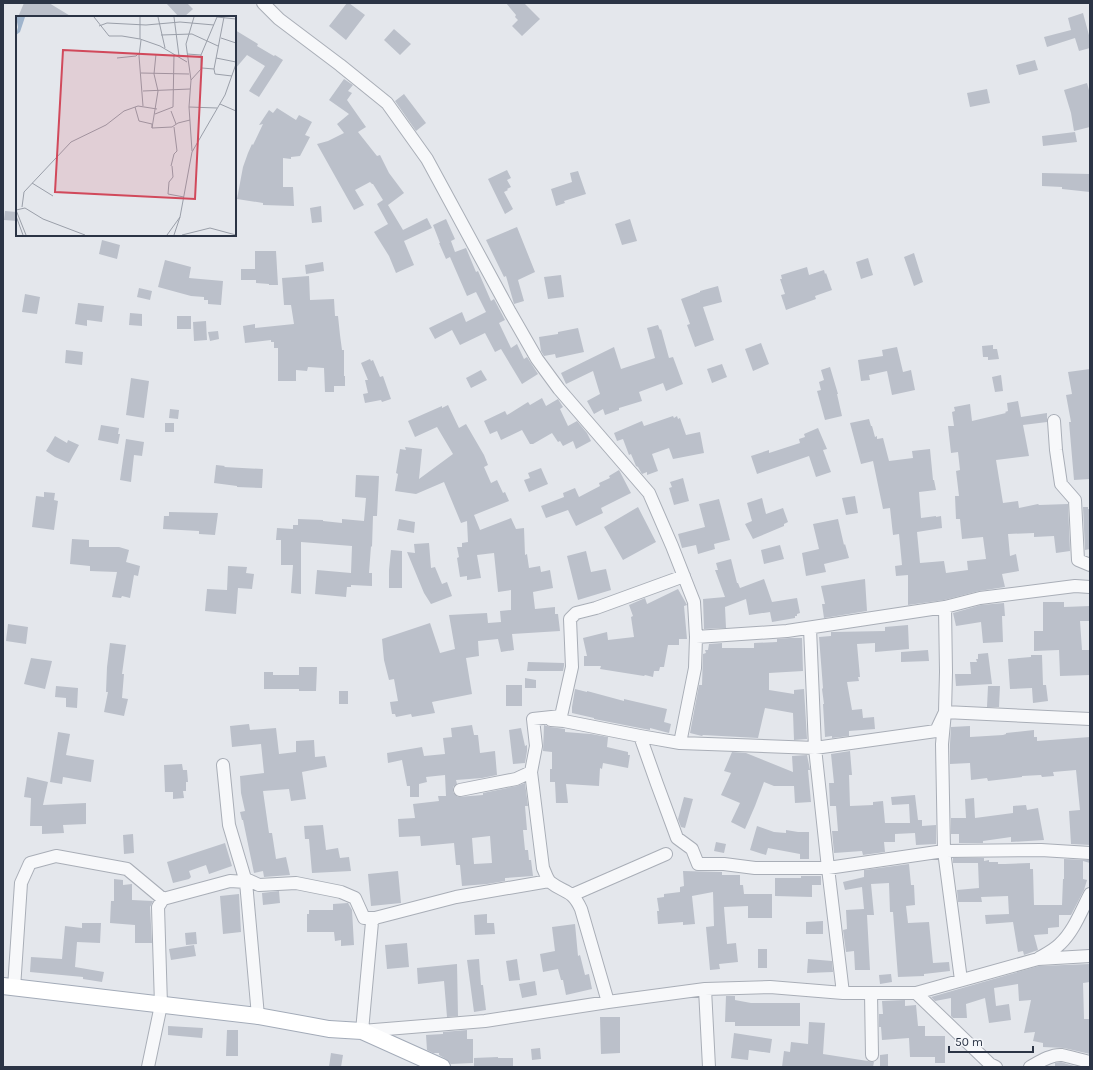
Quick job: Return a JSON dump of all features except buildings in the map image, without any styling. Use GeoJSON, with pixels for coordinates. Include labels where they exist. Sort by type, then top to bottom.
{"type":"FeatureCollection","features":[{"type":"Feature","properties":{"kind":"main road"},"geometry":{"type":"LineString","coordinates":[[9,987],[258,1016],[329,1029],[362,1031],[442,1067]]}},
{"type":"Feature","properties":{"kind":"street"},"geometry":{"type":"LineString","coordinates":[[263,3],[279,19],[387,103],[427,159],[537,359],[559,389],[649,493],[694,602],[696,637],[695,668],[680,743]]}},
{"type":"Feature","properties":{"kind":"street"},"geometry":{"type":"LineString","coordinates":[[1054,421],[1056,450],[1061,484],[1075,500],[1078,560],[1090,564]]}},
{"type":"Feature","properties":{"kind":"street"},"geometry":{"type":"LineString","coordinates":[[533,719],[561,716],[572,667],[570,619],[576,613],[596,608],[684,576]]}},
{"type":"Feature","properties":{"kind":"street"},"geometry":{"type":"LineString","coordinates":[[696,637],[787,631],[945,607],[980,598],[1075,586],[1090,588]]}},
{"type":"Feature","properties":{"kind":"street"},"geometry":{"type":"LineString","coordinates":[[945,607],[945,712],[942,744],[944,851],[961,980]]}},
{"type":"Feature","properties":{"kind":"street"},"geometry":{"type":"LineString","coordinates":[[810,628],[815,748],[843,993]]}},
{"type":"Feature","properties":{"kind":"street"},"geometry":{"type":"LineString","coordinates":[[533,719],[564,721],[680,743],[815,748],[936,731],[945,712]]}},
{"type":"Feature","properties":{"kind":"street"},"geometry":{"type":"LineString","coordinates":[[945,712],[1090,719]]}},
{"type":"Feature","properties":{"kind":"street"},"geometry":{"type":"LineString","coordinates":[[533,719],[536,746],[531,772],[543,868],[550,881],[572,895],[577,900],[581,909],[608,1002]]}},
{"type":"Feature","properties":{"kind":"street"},"geometry":{"type":"LineString","coordinates":[[640,736],[678,838],[692,849],[698,864],[724,864],[755,868],[828,868],[944,851],[1041,850],[1090,852]]}},
{"type":"Feature","properties":{"kind":"street"},"geometry":{"type":"LineString","coordinates":[[223,765],[229,825],[246,880],[258,1016]]}},
{"type":"Feature","properties":{"kind":"street"},"geometry":{"type":"LineString","coordinates":[[460,790],[516,779],[531,772]]}},
{"type":"Feature","properties":{"kind":"street"},"geometry":{"type":"LineString","coordinates":[[572,895],[666,854]]}},
{"type":"Feature","properties":{"kind":"street"},"geometry":{"type":"LineString","coordinates":[[9,987],[21,883],[30,863],[56,856],[127,869],[163,899]]}},
{"type":"Feature","properties":{"kind":"street"},"geometry":{"type":"LineString","coordinates":[[148,1067],[161,1005],[158,908],[163,899],[230,881],[246,880],[259,885],[296,883],[341,892],[355,898],[364,918],[374,918],[456,897],[550,881]]}},
{"type":"Feature","properties":{"kind":"street"},"geometry":{"type":"LineString","coordinates":[[1038,959],[1059,946],[1075,925],[1090,894]]}},
{"type":"Feature","properties":{"kind":"street"},"geometry":{"type":"LineString","coordinates":[[374,918],[372,922],[362,1031],[485,1021],[705,989],[770,987],[843,993],[916,993],[1038,959],[1090,956]]}},
{"type":"Feature","properties":{"kind":"street"},"geometry":{"type":"LineString","coordinates":[[1059,946],[1064,958]]}},
{"type":"Feature","properties":{"kind":"street"},"geometry":{"type":"LineString","coordinates":[[705,989],[709,1067]]}},
{"type":"Feature","properties":{"kind":"street"},"geometry":{"type":"LineString","coordinates":[[871,993],[872,1054]]}},
{"type":"Feature","properties":{"kind":"street"},"geometry":{"type":"LineString","coordinates":[[916,993],[990,1064],[996,1067]]}},
{"type":"Feature","properties":{"kind":"street"},"geometry":{"type":"LineString","coordinates":[[1030,1067],[1043,1059],[1061,1055],[1090,1062]]}}]}
